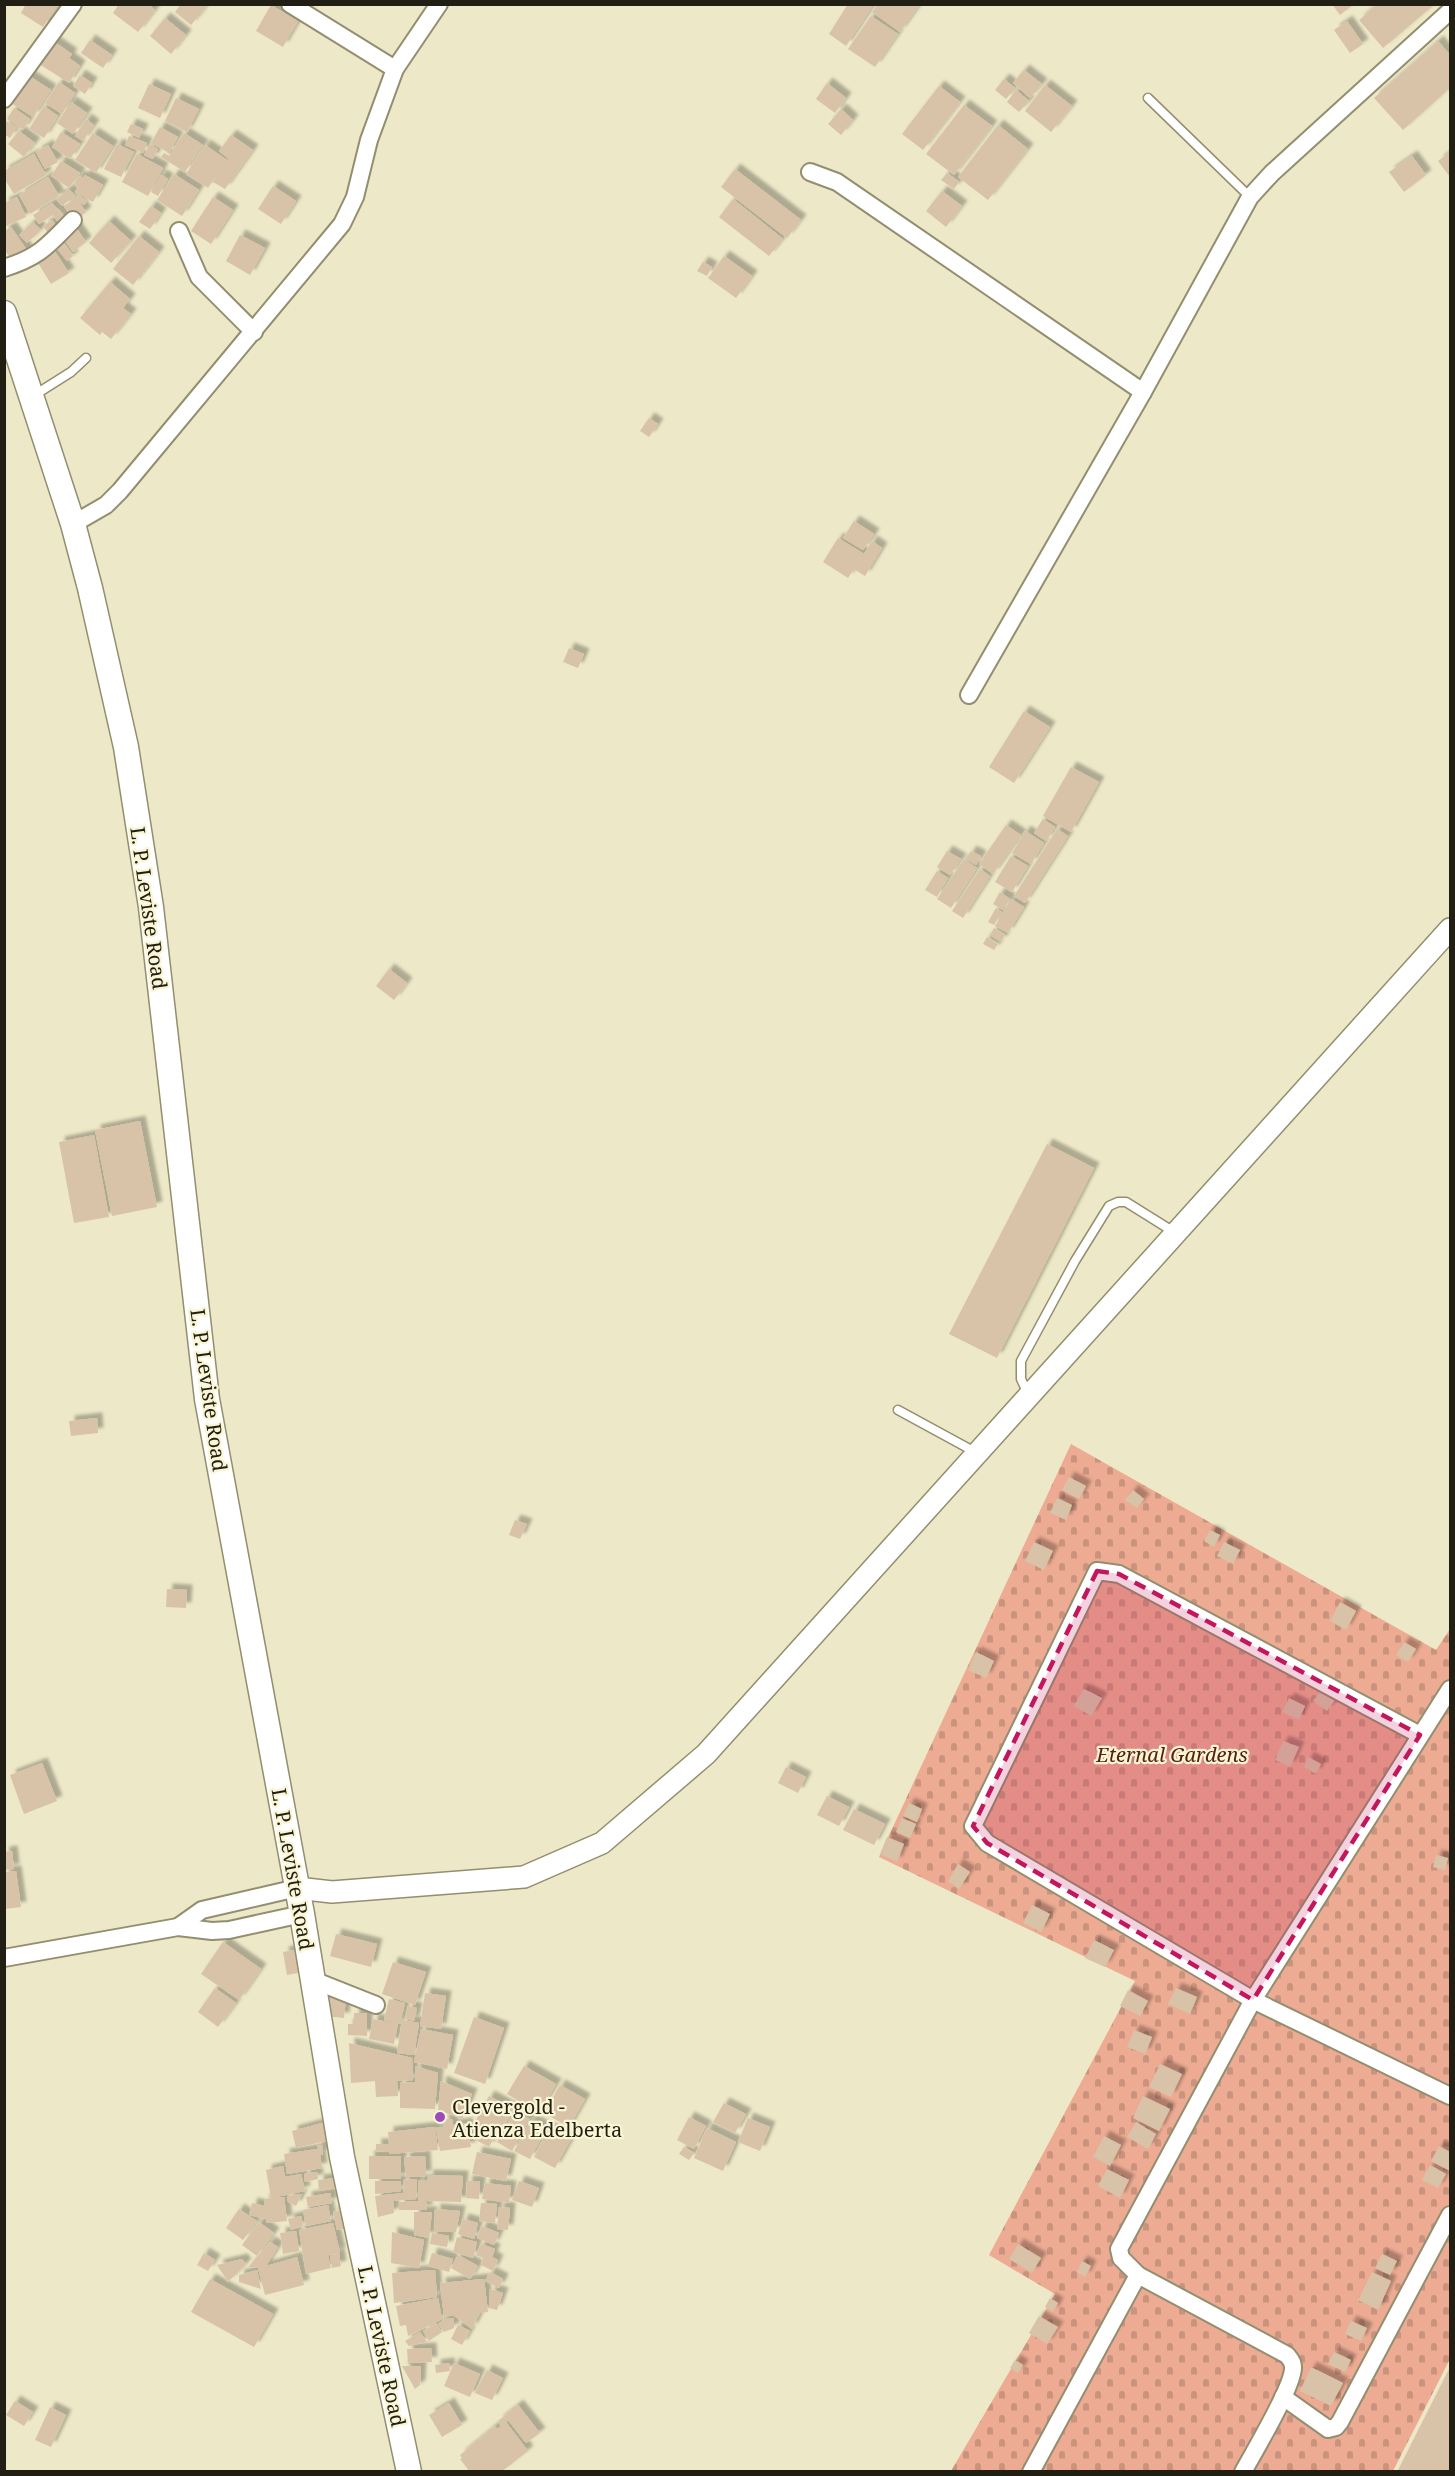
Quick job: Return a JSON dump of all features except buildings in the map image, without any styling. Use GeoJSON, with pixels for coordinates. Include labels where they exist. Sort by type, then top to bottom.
{"type":"FeatureCollection","features":[{"type":"Feature","properties":{"kind":"main road","name":"L. P. Leviste Road"},"geometry":{"type":"LineString","coordinates":[[4,313],[73,524],[126,747],[151,907],[207,1399],[302,1914],[342,2157],[409,2472]]}},
{"type":"Feature","properties":{"kind":"street"},"geometry":{"type":"LineString","coordinates":[[4,99],[73,4]]}},
{"type":"Feature","properties":{"kind":"street"},"geometry":{"type":"LineString","coordinates":[[290,4],[395,69]]}},
{"type":"Feature","properties":{"kind":"street"},"geometry":{"type":"LineString","coordinates":[[73,524],[106,505],[120,491],[342,224],[355,197],[369,140],[395,69],[439,4]]}},
{"type":"Feature","properties":{"kind":"street"},"geometry":{"type":"LineString","coordinates":[[969,695],[1143,392],[1250,197],[1272,173],[1450,11]]}},
{"type":"Feature","properties":{"kind":"street"},"geometry":{"type":"LineString","coordinates":[[810,172],[837,182],[1143,392]]}},
{"type":"Feature","properties":{"kind":"street"},"geometry":{"type":"LineString","coordinates":[[4,268],[27,261],[73,220]]}},
{"type":"Feature","properties":{"kind":"street"},"geometry":{"type":"LineString","coordinates":[[179,231],[199,277],[254,332]]}},
{"type":"Feature","properties":{"kind":"street"},"geometry":{"type":"LineString","coordinates":[[178,1927],[202,1910],[297,1888],[332,1892],[524,1877],[602,1843],[706,1754],[1450,929]]}},
{"type":"Feature","properties":{"kind":"street"},"geometry":{"type":"LineString","coordinates":[[1420,1736],[1119,1574],[1097,1571],[974,1826],[987,1843],[1253,2000],[1450,2096]]}},
{"type":"Feature","properties":{"kind":"street"},"geometry":{"type":"LineString","coordinates":[[1243,2472],[1283,2397],[1294,2369],[1292,2360],[1287,2355],[1138,2275],[1121,2258],[1119,2249],[1253,2000],[1450,1691]]}},
{"type":"Feature","properties":{"kind":"street"},"geometry":{"type":"LineString","coordinates":[[4,1958],[178,1927],[212,1931],[229,1930],[302,1914],[332,1892]]}},
{"type":"Feature","properties":{"kind":"street"},"geometry":{"type":"LineString","coordinates":[[313,1980],[376,2006]]}},
{"type":"Feature","properties":{"kind":"street"},"geometry":{"type":"LineString","coordinates":[[1283,2397],[1328,2429],[1336,2427],[1450,2215]]}},
{"type":"Feature","properties":{"kind":"street"},"geometry":{"type":"LineString","coordinates":[[1031,2472],[1138,2275]]}},
{"type":"Feature","properties":{"kind":"lane"},"geometry":{"type":"LineString","coordinates":[[1148,98],[1250,197]]}},
{"type":"Feature","properties":{"kind":"lane"},"geometry":{"type":"LineString","coordinates":[[32,396],[71,372],[86,358]]}},
{"type":"Feature","properties":{"kind":"lane"},"geometry":{"type":"LineString","coordinates":[[1029,1397],[1020,1378],[1021,1361],[1075,1261],[1109,1206],[1118,1202],[1126,1202],[1177,1234]]}},
{"type":"Feature","properties":{"kind":"lane"},"geometry":{"type":"LineString","coordinates":[[897,1410],[978,1454]]}},
{"type":"Feature","properties":{"kind":"highlighted area"},"geometry":{"type":"Polygon","coordinates":[[[1097,1571],[1119,1574],[1420,1735],[1253,2000],[987,1843],[973,1826],[1097,1571]]]}},
{"type":"Feature","properties":{"kind":"green space","name":"Eternal Gardens"},"geometry":{"type":"Polygon","coordinates":[[[1071,1444],[1436,1650],[1450,1629],[1450,2359],[1393,2471],[951,2471],[1055,2294],[989,2255],[1135,1981],[879,1857],[1071,1444]]]}},
{"type":"Feature","properties":{"kind":"place","name":"Clevergold - Atienza Edelberta"},"geometry":{"type":"Point","coordinates":[440,2117]}}]}
